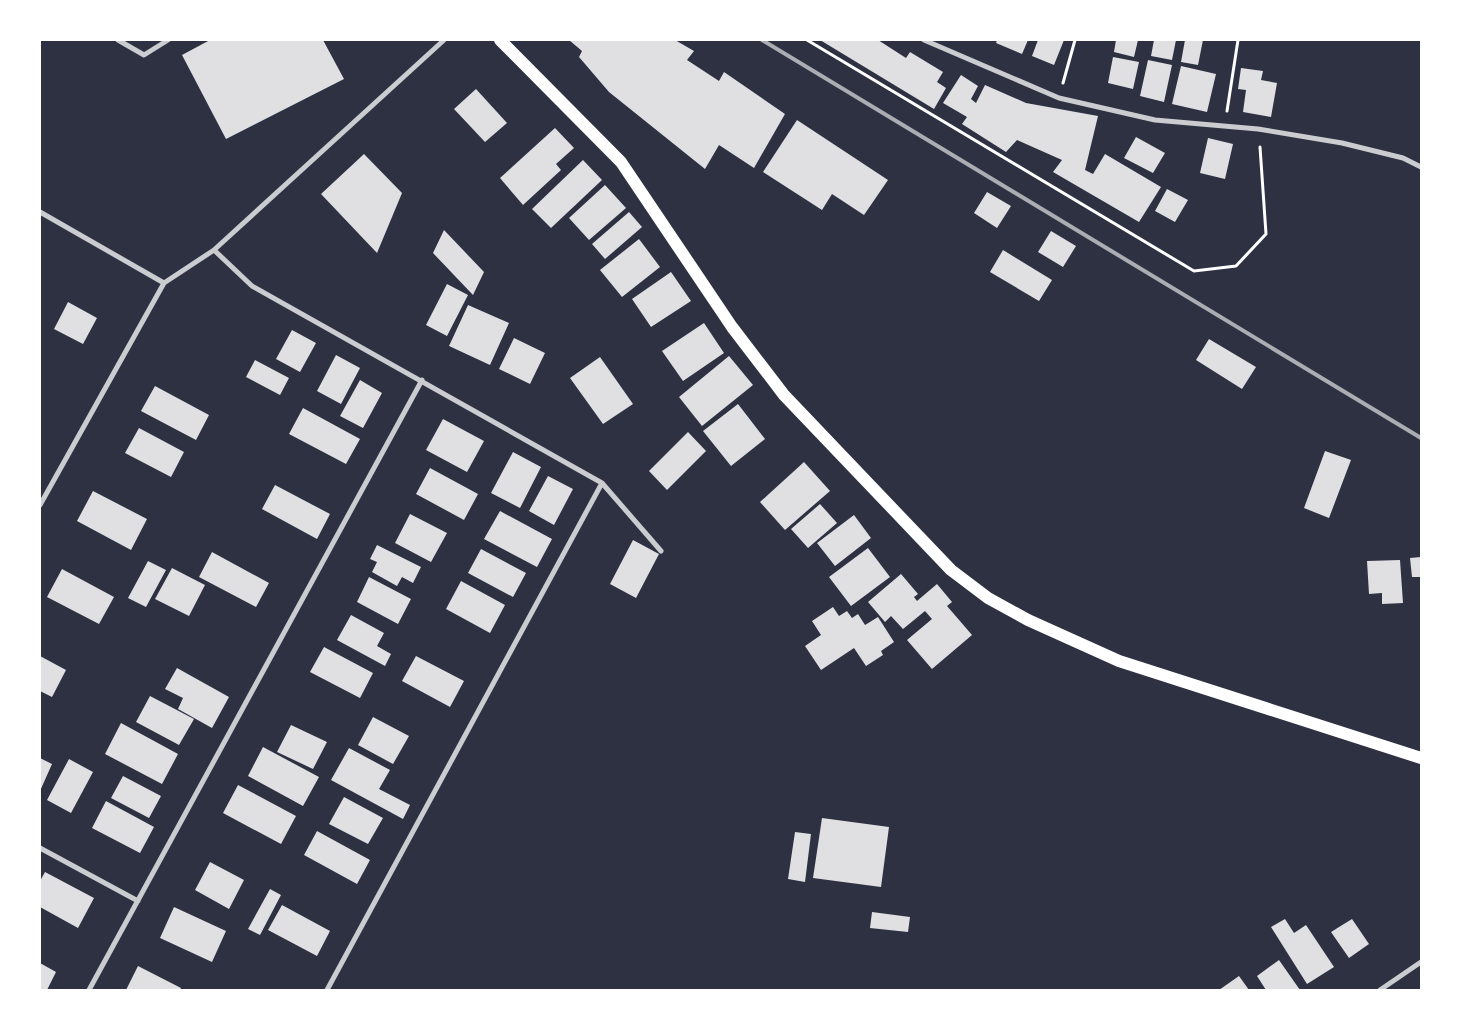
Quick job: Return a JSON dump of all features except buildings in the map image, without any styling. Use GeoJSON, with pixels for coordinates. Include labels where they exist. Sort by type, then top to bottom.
{"type":"FeatureCollection","features":[{"type":"Feature","properties":{"kind":"main road"},"geometry":{"type":"LineString","coordinates":[[500,40],[621,162],[732,327],[784,395],[951,570],[988,598],[1028,620],[1119,661],[1421,758]]}},
{"type":"Feature","properties":{"kind":"street"},"geometry":{"type":"LineString","coordinates":[[118,40],[144,55],[168,40]]}},
{"type":"Feature","properties":{"kind":"street"},"geometry":{"type":"LineString","coordinates":[[40,505],[164,283],[214,250],[444,40]]}},
{"type":"Feature","properties":{"kind":"street"},"geometry":{"type":"LineString","coordinates":[[924,40],[1059,98],[1155,120],[1258,129],[1342,143],[1403,158],[1421,167]]}},
{"type":"Feature","properties":{"kind":"street"},"geometry":{"type":"LineString","coordinates":[[40,212],[164,283]]}},
{"type":"Feature","properties":{"kind":"street"},"geometry":{"type":"LineString","coordinates":[[214,250],[252,286],[602,483],[662,551]]}},
{"type":"Feature","properties":{"kind":"street"},"geometry":{"type":"LineString","coordinates":[[89,990],[422,380]]}},
{"type":"Feature","properties":{"kind":"street"},"geometry":{"type":"LineString","coordinates":[[327,990],[602,483]]}},
{"type":"Feature","properties":{"kind":"street"},"geometry":{"type":"LineString","coordinates":[[40,848],[138,901]]}},
{"type":"Feature","properties":{"kind":"street"},"geometry":{"type":"LineString","coordinates":[[1380,990],[1421,962]]}},
{"type":"Feature","properties":{"kind":"path"},"geometry":{"type":"LineString","coordinates":[[807,40],[1194,271],[1236,266],[1266,234],[1258,129]]}},
{"type":"Feature","properties":{"kind":"path"},"geometry":{"type":"LineString","coordinates":[[1059,98],[1074,40]]}},
{"type":"Feature","properties":{"kind":"path"},"geometry":{"type":"LineString","coordinates":[[1225,126],[1238,40]]}},
{"type":"Feature","properties":{"kind":"railway"},"geometry":{"type":"LineString","coordinates":[[762,40],[1421,438]]}}]}
